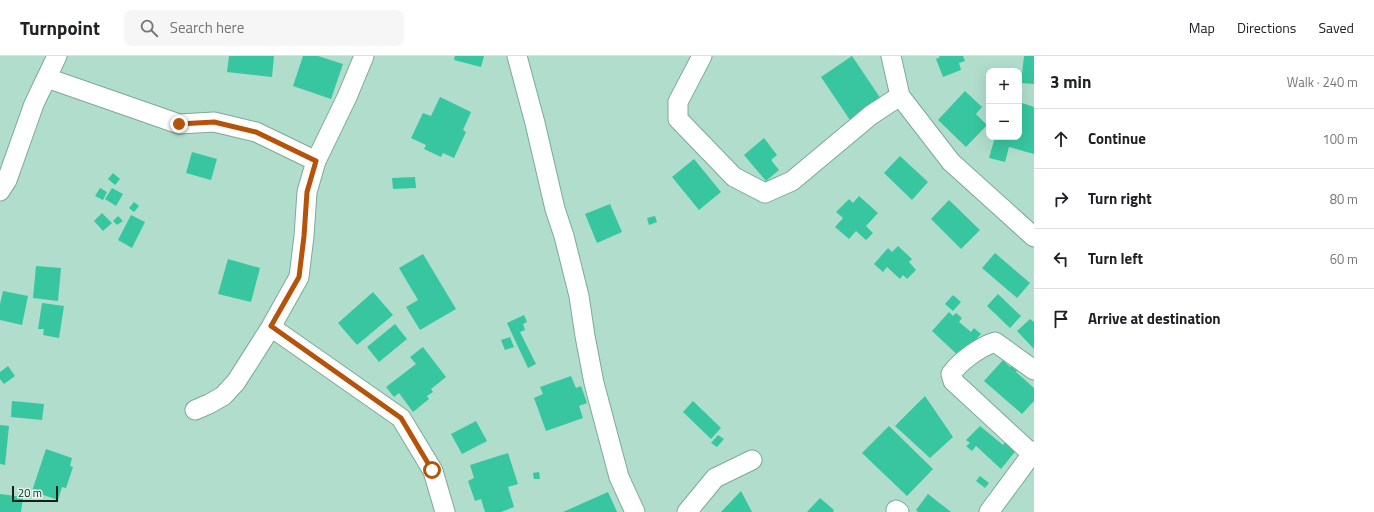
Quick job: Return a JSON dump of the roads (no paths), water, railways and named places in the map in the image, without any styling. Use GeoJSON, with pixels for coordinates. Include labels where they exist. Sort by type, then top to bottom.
{"type":"FeatureCollection","features":[{"type":"Feature","properties":{"kind":"street"},"geometry":{"type":"LineString","coordinates":[[0,191],[7,180],[34,104],[57,56]]}},
{"type":"Feature","properties":{"kind":"street"},"geometry":{"type":"LineString","coordinates":[[194,410],[223,396],[236,382],[271,326],[299,277],[307,192],[316,161],[364,56]]}},
{"type":"Feature","properties":{"kind":"street"},"geometry":{"type":"LineString","coordinates":[[517,56],[535,123],[555,210],[564,236],[579,296],[585,336],[600,405],[619,477],[635,512]]}},
{"type":"Feature","properties":{"kind":"street"},"geometry":{"type":"LineString","coordinates":[[702,56],[678,102],[678,119],[734,177],[765,193],[792,181],[871,115],[900,96]]}},
{"type":"Feature","properties":{"kind":"street"},"geometry":{"type":"LineString","coordinates":[[891,56],[900,96],[952,162],[1033,231]]}},
{"type":"Feature","properties":{"kind":"street"},"geometry":{"type":"LineString","coordinates":[[47,78],[179,124],[214,122],[256,132],[316,161]]}},
{"type":"Feature","properties":{"kind":"street"},"geometry":{"type":"LineString","coordinates":[[271,326],[401,418],[432,470],[445,512]]}},
{"type":"Feature","properties":{"kind":"street"},"geometry":{"type":"LineString","coordinates":[[988,512],[1033,452],[953,381],[951,374],[956,367],[980,349],[994,342],[1034,370]]}},
{"type":"Feature","properties":{"kind":"street"},"geometry":{"type":"LineString","coordinates":[[686,512],[715,478],[752,460]]}}]}
